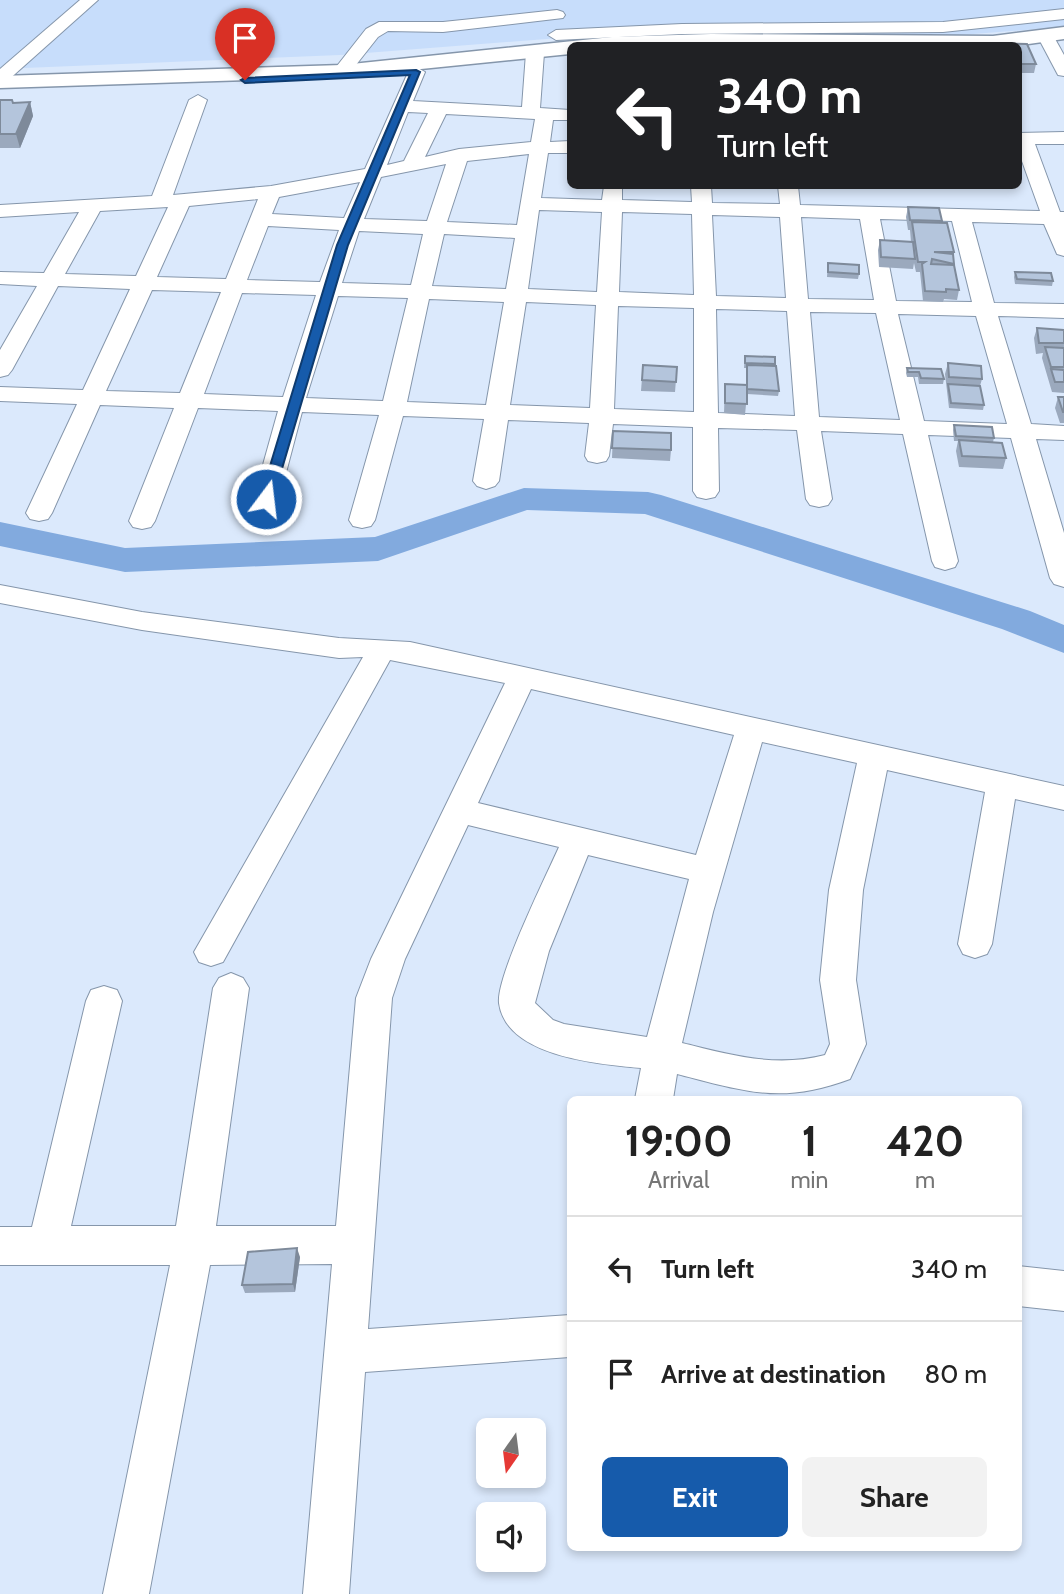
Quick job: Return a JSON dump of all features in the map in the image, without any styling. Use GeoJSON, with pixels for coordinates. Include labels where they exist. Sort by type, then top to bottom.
{"type":"FeatureCollection","features":[{"type":"Feature","properties":{"kind":"main road"},"geometry":{"type":"LineString","coordinates":[[996,42],[1059,38]]}},
{"type":"Feature","properties":{"kind":"main road"},"geometry":{"type":"LineString","coordinates":[[1022,43],[1059,38]]}},
{"type":"Feature","properties":{"kind":"main road"},"geometry":{"type":"LineString","coordinates":[[659,42],[890,42]]}},
{"type":"Feature","properties":{"kind":"main road"},"geometry":{"type":"LineString","coordinates":[[0,80],[342,71],[554,46]]}},
{"type":"Feature","properties":{"kind":"main road"},"geometry":{"type":"LineString","coordinates":[[0,90],[416,72],[554,46]]}},
{"type":"Feature","properties":{"kind":"street"},"geometry":{"type":"LineString","coordinates":[[0,80],[89,0]]}},
{"type":"Feature","properties":{"kind":"street"},"geometry":{"type":"LineString","coordinates":[[342,71],[372,33],[385,26],[443,27],[556,8],[554,46],[538,113],[539,154],[486,481]]}},
{"type":"Feature","properties":{"kind":"street"},"geometry":{"type":"LineString","coordinates":[[584,42],[682,29],[943,27],[1064,14]]}},
{"type":"Feature","properties":{"kind":"street"},"geometry":{"type":"LineString","coordinates":[[1059,38],[1064,71]]}},
{"type":"Feature","properties":{"kind":"street"},"geometry":{"type":"LineString","coordinates":[[260,522],[292,405],[350,224],[416,72]]}},
{"type":"Feature","properties":{"kind":"street"},"geometry":{"type":"LineString","coordinates":[[39,513],[145,284],[198,100]]}},
{"type":"Feature","properties":{"kind":"street"},"geometry":{"type":"LineString","coordinates":[[401,106],[567,115]]}},
{"type":"Feature","properties":{"kind":"street"},"geometry":{"type":"LineString","coordinates":[[412,164],[440,108]]}},
{"type":"Feature","properties":{"kind":"street"},"geometry":{"type":"LineString","coordinates":[[483,151],[495,111]]}},
{"type":"Feature","properties":{"kind":"street"},"geometry":{"type":"LineString","coordinates":[[1022,140],[1064,138]]}},
{"type":"Feature","properties":{"kind":"street"},"geometry":{"type":"LineString","coordinates":[[1022,144],[1057,218],[1064,250]]}},
{"type":"Feature","properties":{"kind":"street"},"geometry":{"type":"LineString","coordinates":[[539,154],[567,148]]}},
{"type":"Feature","properties":{"kind":"street"},"geometry":{"type":"LineString","coordinates":[[1,212],[170,201],[271,191],[483,151],[539,154],[567,161]]}},
{"type":"Feature","properties":{"kind":"street"},"geometry":{"type":"LineString","coordinates":[[362,520],[393,409],[435,228],[459,155]]}},
{"type":"Feature","properties":{"kind":"street"},"geometry":{"type":"LineString","coordinates":[[788,189],[808,424],[818,499]]}},
{"type":"Feature","properties":{"kind":"street"},"geometry":{"type":"LineString","coordinates":[[142,521],[271,191]]}},
{"type":"Feature","properties":{"kind":"street"},"geometry":{"type":"LineString","coordinates":[[531,204],[612,196],[701,197],[790,209],[869,212],[924,206],[960,214],[1057,218]]}},
{"type":"Feature","properties":{"kind":"street"},"geometry":{"type":"LineString","coordinates":[[597,456],[602,416],[612,196]]}},
{"type":"Feature","properties":{"kind":"street"},"geometry":{"type":"LineString","coordinates":[[701,197],[705,301],[706,491]]}},
{"type":"Feature","properties":{"kind":"street"},"geometry":{"type":"LineString","coordinates":[[0,370],[93,206]]}},
{"type":"Feature","properties":{"kind":"street"},"geometry":{"type":"LineString","coordinates":[[869,212],[912,428],[945,561]]}},
{"type":"Feature","properties":{"kind":"street"},"geometry":{"type":"LineString","coordinates":[[960,214],[1064,578]]}},
{"type":"Feature","properties":{"kind":"street"},"geometry":{"type":"LineString","coordinates":[[260,220],[526,232]]}},
{"type":"Feature","properties":{"kind":"street"},"geometry":{"type":"LineString","coordinates":[[0,278],[886,308],[1064,311]]}},
{"type":"Feature","properties":{"kind":"street"},"geometry":{"type":"LineString","coordinates":[[0,394],[1064,433]]}},
{"type":"Feature","properties":{"kind":"street"},"geometry":{"type":"LineString","coordinates":[[0,594],[142,621],[339,648],[355,659],[377,656],[1000,793],[1064,798]]}},
{"type":"Feature","properties":{"kind":"street"},"geometry":{"type":"LineString","coordinates":[[211,952],[377,656]]}},
{"type":"Feature","properties":{"kind":"street"},"geometry":{"type":"LineString","coordinates":[[326,1594],[374,999],[388,959],[518,686]]}},
{"type":"Feature","properties":{"kind":"street"},"geometry":{"type":"LineString","coordinates":[[654,1096],[661,1054],[708,871],[749,737]]}},
{"type":"Feature","properties":{"kind":"street"},"geometry":{"type":"LineString","coordinates":[[578,840],[525,971],[516,1001],[524,1020],[546,1033],[588,1047],[661,1054],[769,1078],[809,1076],[837,1068],[848,1044],[838,980],[843,914],[872,764]]}},
{"type":"Feature","properties":{"kind":"street"},"geometry":{"type":"LineString","coordinates":[[1000,793],[1064,818]]}},
{"type":"Feature","properties":{"kind":"street"},"geometry":{"type":"LineString","coordinates":[[975,944],[1000,793]]}},
{"type":"Feature","properties":{"kind":"street"},"geometry":{"type":"LineString","coordinates":[[460,811],[708,871]]}},
{"type":"Feature","properties":{"kind":"street"},"geometry":{"type":"LineString","coordinates":[[126,1594],[137,1523],[170,1376],[231,988]]}},
{"type":"Feature","properties":{"kind":"street"},"geometry":{"type":"LineString","coordinates":[[47,1246],[104,1001]]}},
{"type":"Feature","properties":{"kind":"street"},"geometry":{"type":"LineString","coordinates":[[0,1246],[353,1245]]}},
{"type":"Feature","properties":{"kind":"street"},"geometry":{"type":"LineString","coordinates":[[1022,1286],[1064,1291]]}},
{"type":"Feature","properties":{"kind":"street"},"geometry":{"type":"LineString","coordinates":[[345,1352],[567,1336]]}},
{"type":"Feature","properties":{"kind":"shaded area"},"geometry":{"type":"Polygon","coordinates":[[[0,0],[1064,0],[1064,27],[960,35],[611,34],[340,55],[0,69],[0,0]]]}},
{"type":"Feature","properties":{"kind":"building"},"geometry":{"type":"Polygon","coordinates":[[[1022,44],[1027,44],[1036,64],[1022,64],[1022,44]]]}},
{"type":"Feature","properties":{"kind":"building"},"geometry":{"type":"Polygon","coordinates":[[[0,100],[12,100],[13,103],[30,102],[16,134],[0,134],[0,100]]]}},
{"type":"Feature","properties":{"kind":"building"},"geometry":{"type":"Polygon","coordinates":[[[908,207],[939,208],[942,221],[910,220],[908,207]]]}},
{"type":"Feature","properties":{"kind":"building"},"geometry":{"type":"Polygon","coordinates":[[[912,222],[947,223],[954,252],[934,252],[953,254],[954,264],[932,259],[931,264],[954,265],[959,290],[925,291],[922,264],[925,262],[918,262],[912,222]]]}},
{"type":"Feature","properties":{"kind":"building"},"geometry":{"type":"Polygon","coordinates":[[[880,240],[913,242],[915,259],[881,257],[880,240]]]}},
{"type":"Feature","properties":{"kind":"building"},"geometry":{"type":"Polygon","coordinates":[[[828,263],[859,265],[859,274],[828,272],[828,263]]]}},
{"type":"Feature","properties":{"kind":"building"},"geometry":{"type":"Polygon","coordinates":[[[1015,272],[1051,273],[1053,281],[1017,279],[1015,272]]]}},
{"type":"Feature","properties":{"kind":"building"},"geometry":{"type":"Polygon","coordinates":[[[1037,328],[1064,330],[1064,343],[1039,343],[1037,328]]]}},
{"type":"Feature","properties":{"kind":"building"},"geometry":{"type":"Polygon","coordinates":[[[1045,347],[1064,348],[1064,367],[1051,367],[1045,347]]]}},
{"type":"Feature","properties":{"kind":"building"},"geometry":{"type":"Polygon","coordinates":[[[745,356],[775,357],[775,364],[745,363],[745,356]]]}},
{"type":"Feature","properties":{"kind":"building"},"geometry":{"type":"Polygon","coordinates":[[[948,363],[981,366],[982,379],[949,377],[948,363]]]}},
{"type":"Feature","properties":{"kind":"building"},"geometry":{"type":"Polygon","coordinates":[[[643,365],[677,367],[676,382],[642,380],[643,365]]]}},
{"type":"Feature","properties":{"kind":"building"},"geometry":{"type":"Polygon","coordinates":[[[747,365],[776,366],[779,391],[747,389],[747,365]]]}},
{"type":"Feature","properties":{"kind":"building"},"geometry":{"type":"Polygon","coordinates":[[[907,368],[941,369],[944,379],[921,378],[919,372],[908,372],[907,368]]]}},
{"type":"Feature","properties":{"kind":"building"},"geometry":{"type":"Polygon","coordinates":[[[1051,369],[1064,370],[1064,382],[1055,382],[1051,369]]]}},
{"type":"Feature","properties":{"kind":"building"},"geometry":{"type":"Polygon","coordinates":[[[725,384],[747,385],[747,404],[725,403],[725,384]]]}},
{"type":"Feature","properties":{"kind":"building"},"geometry":{"type":"Polygon","coordinates":[[[948,384],[980,386],[984,405],[951,403],[948,384]]]}},
{"type":"Feature","properties":{"kind":"building"},"geometry":{"type":"Polygon","coordinates":[[[1058,397],[1064,397],[1064,412],[1063,412],[1058,397]]]}},
{"type":"Feature","properties":{"kind":"building"},"geometry":{"type":"Polygon","coordinates":[[[954,425],[992,427],[994,438],[956,436],[954,425]]]}},
{"type":"Feature","properties":{"kind":"building"},"geometry":{"type":"Polygon","coordinates":[[[613,431],[671,433],[671,450],[612,448],[613,431]]]}},
{"type":"Feature","properties":{"kind":"building"},"geometry":{"type":"Polygon","coordinates":[[[959,440],[1002,443],[1006,458],[962,456],[959,440]]]}},
{"type":"Feature","properties":{"kind":"building"},"geometry":{"type":"Polygon","coordinates":[[[297,1248],[293,1284],[242,1285],[248,1252],[297,1248]]]}},
{"type":"Feature","properties":{"kind":"waterway"},"geometry":{"type":"LineString","coordinates":[[0,534],[125,560],[378,549],[524,499],[648,503],[1016,620],[1064,640]]}},
{"type":"Feature","properties":{"kind":"route"},"geometry":{"type":"LineString","coordinates":[[245,80],[416,72],[342,245],[266,499]]}}]}
